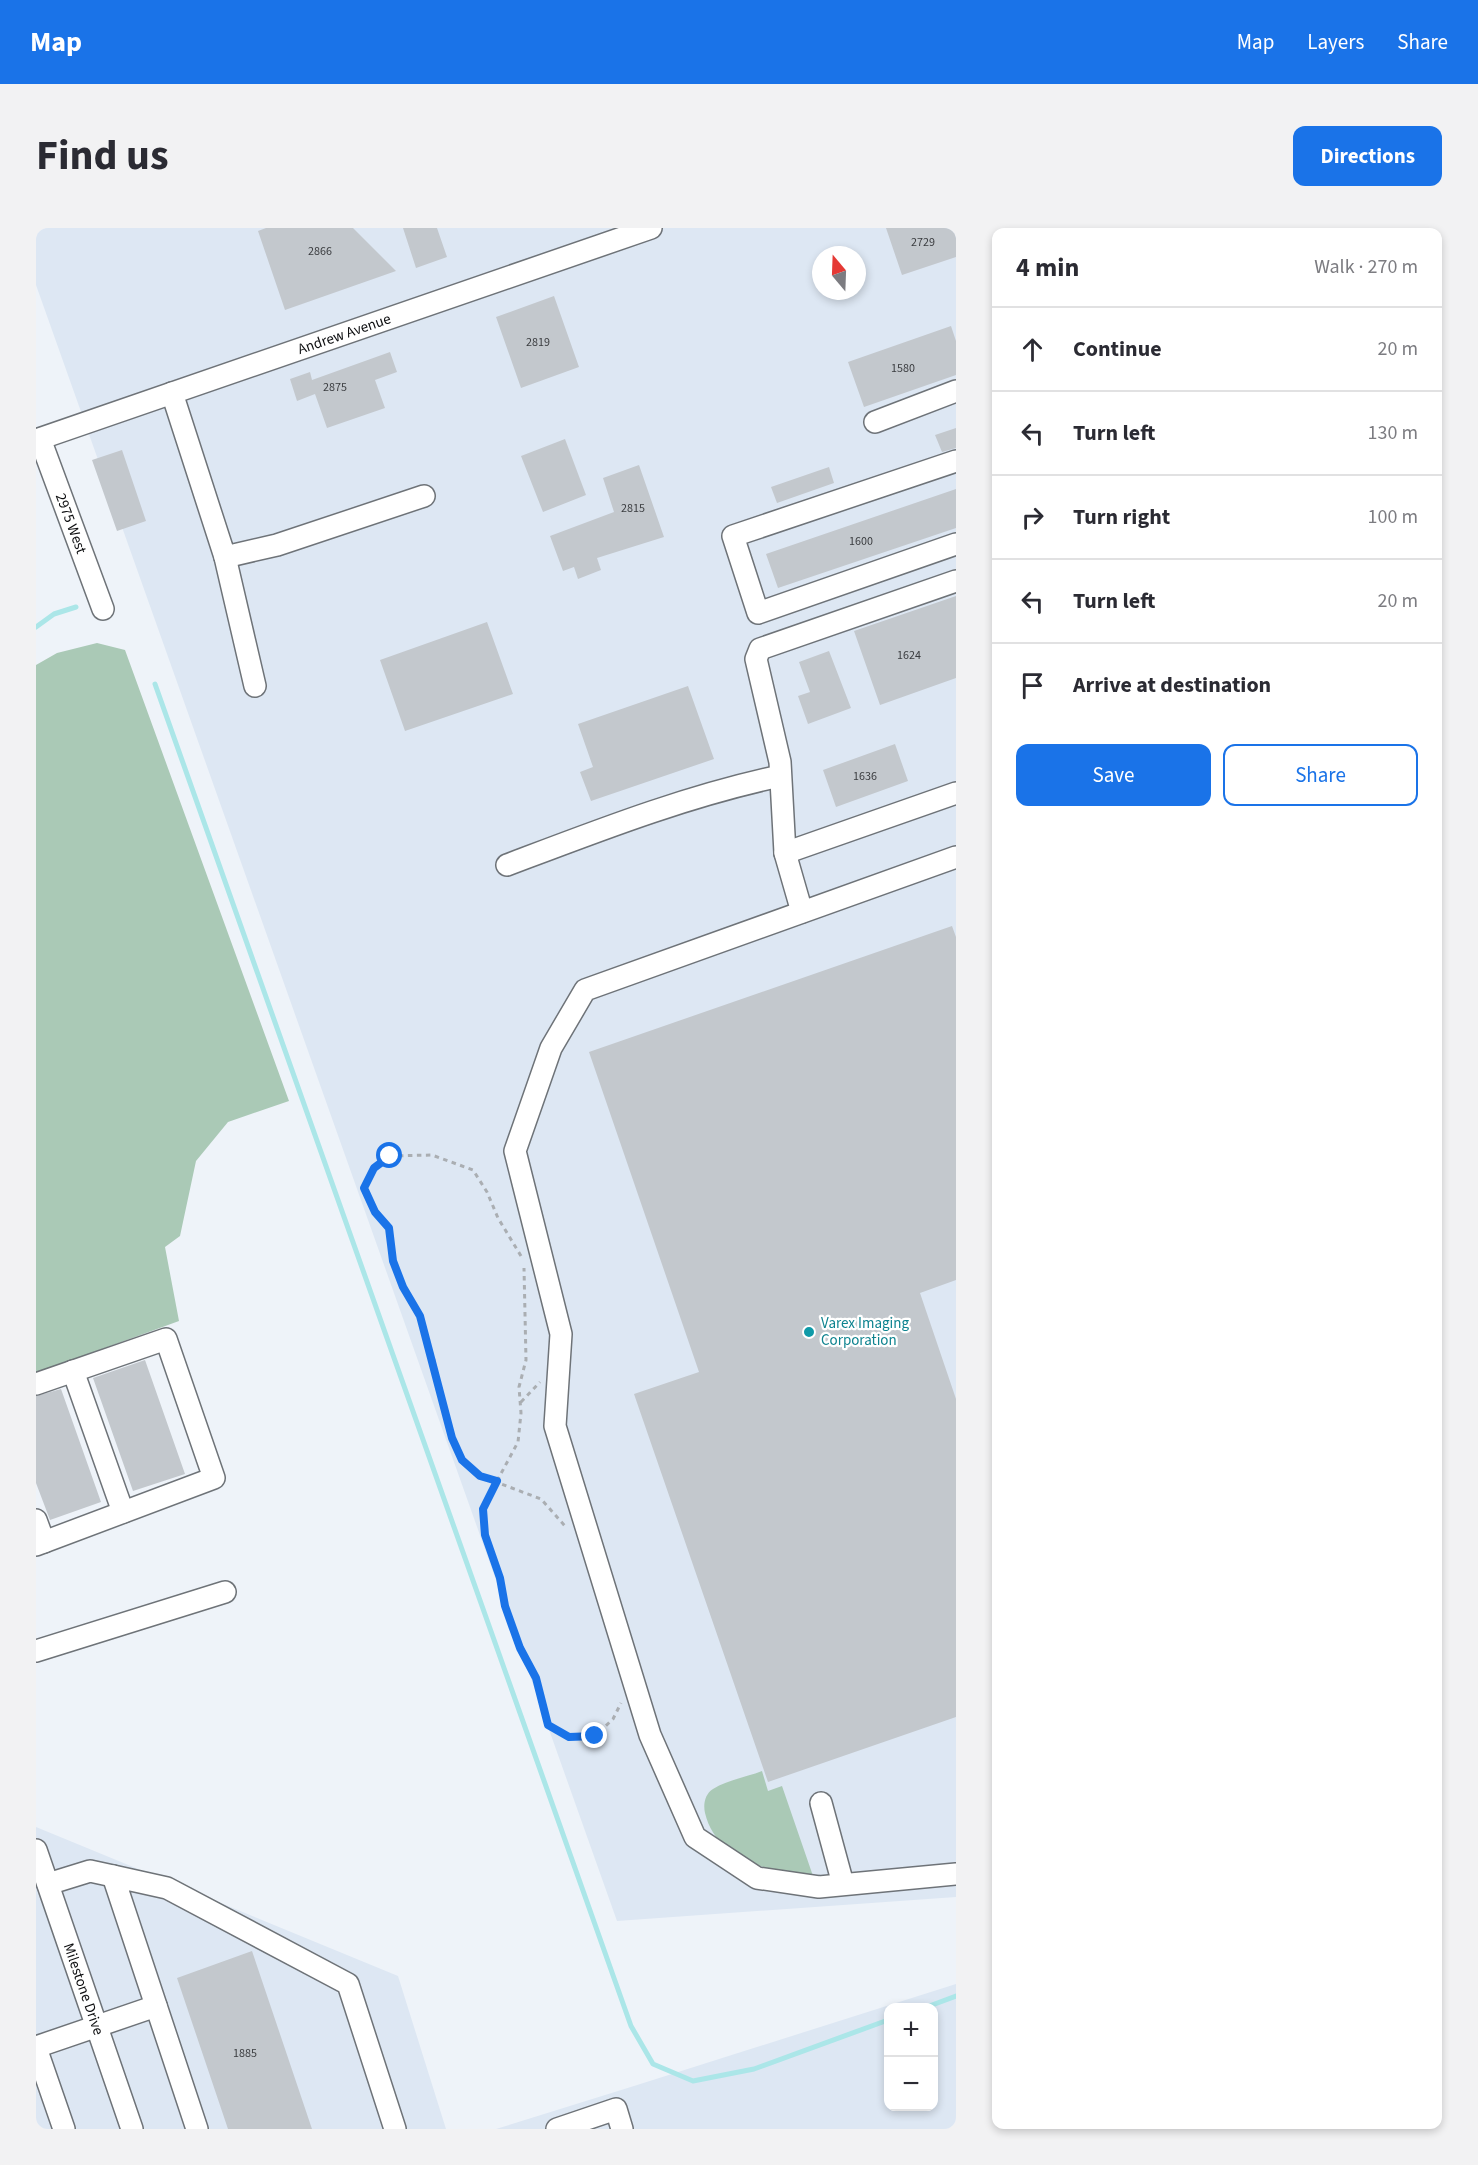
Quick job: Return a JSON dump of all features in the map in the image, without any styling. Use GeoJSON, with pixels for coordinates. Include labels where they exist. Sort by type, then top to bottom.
{"type":"FeatureCollection","features":[{"type":"Feature","properties":{"kind":"street","name":"Andrew Avenue"},"geometry":{"type":"LineString","coordinates":[[38,440],[651,228]]}},
{"type":"Feature","properties":{"kind":"street"},"geometry":{"type":"LineString","coordinates":[[875,422],[956,391]]}},
{"type":"Feature","properties":{"kind":"street"},"geometry":{"type":"LineString","coordinates":[[172,393],[225,557],[255,686]]}},
{"type":"Feature","properties":{"kind":"street","name":"2975 West"},"geometry":{"type":"LineString","coordinates":[[38,440],[103,609]]}},
{"type":"Feature","properties":{"kind":"street"},"geometry":{"type":"LineString","coordinates":[[956,461],[733,536],[758,613],[956,544]]}},
{"type":"Feature","properties":{"kind":"street"},"geometry":{"type":"LineString","coordinates":[[225,557],[277,545],[424,496]]}},
{"type":"Feature","properties":{"kind":"street"},"geometry":{"type":"LineString","coordinates":[[802,912],[786,854],[780,776],[756,659],[760,649],[956,581]]}},
{"type":"Feature","properties":{"kind":"street"},"geometry":{"type":"LineString","coordinates":[[507,865],[633,817],[726,787],[780,776]]}},
{"type":"Feature","properties":{"kind":"street"},"geometry":{"type":"LineString","coordinates":[[786,854],[956,793]]}},
{"type":"Feature","properties":{"kind":"street"},"geometry":{"type":"LineString","coordinates":[[956,857],[585,990],[551,1048],[515,1151],[561,1334],[555,1426],[650,1735],[695,1838],[757,1878],[819,1887],[956,1874]]}},
{"type":"Feature","properties":{"kind":"street"},"geometry":{"type":"LineString","coordinates":[[36,1384],[166,1339],[214,1478],[40,1543],[36,1520]]}},
{"type":"Feature","properties":{"kind":"street"},"geometry":{"type":"LineString","coordinates":[[73,1371],[123,1512]]}},
{"type":"Feature","properties":{"kind":"street"},"geometry":{"type":"LineString","coordinates":[[36,1651],[225,1592]]}},
{"type":"Feature","properties":{"kind":"street"},"geometry":{"type":"LineString","coordinates":[[821,1803],[843,1884]]}},
{"type":"Feature","properties":{"kind":"street","name":"Milestone Drive"},"geometry":{"type":"LineString","coordinates":[[36,1850],[132,2129]]}},
{"type":"Feature","properties":{"kind":"street"},"geometry":{"type":"LineString","coordinates":[[48,1884],[90,1871],[166,1888],[348,1984],[395,2129]]}},
{"type":"Feature","properties":{"kind":"street"},"geometry":{"type":"LineString","coordinates":[[113,1876],[197,2129]]}},
{"type":"Feature","properties":{"kind":"street"},"geometry":{"type":"LineString","coordinates":[[64,2129],[36,2048],[156,2006]]}},
{"type":"Feature","properties":{"kind":"street"},"geometry":{"type":"LineString","coordinates":[[557,2129],[616,2109],[622,2129]]}},
{"type":"Feature","properties":{"kind":"path"},"geometry":{"type":"LineString","coordinates":[[566,1527],[542,1499],[497,1481],[480,1476],[462,1460],[452,1438],[420,1316],[403,1287],[393,1261],[389,1228],[375,1212],[364,1188],[374,1168],[390,1156],[432,1155],[474,1170],[498,1218],[523,1258],[526,1359],[519,1387],[521,1413],[518,1443],[507,1467],[497,1481],[483,1509],[485,1535],[517,1639],[536,1678],[548,1725],[569,1737],[595,1736],[614,1719],[625,1694]]}},
{"type":"Feature","properties":{"kind":"shaded area"},"geometry":{"type":"Polygon","coordinates":[[[36,228],[956,228],[956,1897],[617,1921],[36,285],[36,228]]]}},
{"type":"Feature","properties":{"kind":"shaded area"},"geometry":{"type":"Polygon","coordinates":[[[36,1827],[398,1976],[446,2129],[36,2129],[36,1827]]]}},
{"type":"Feature","properties":{"kind":"shaded area"},"geometry":{"type":"Polygon","coordinates":[[[956,1984],[956,2129],[496,2129],[884,2007],[884,2111],[938,2111],[938,2003],[896,2003],[956,1984]]]}},
{"type":"Feature","properties":{"kind":"green space"},"geometry":{"type":"Polygon","coordinates":[[[97,643],[125,650],[289,1101],[228,1122],[196,1161],[180,1236],[165,1247],[179,1321],[36,1373],[36,665],[57,653],[97,643]]]}},
{"type":"Feature","properties":{"kind":"green space"},"geometry":{"type":"Polygon","coordinates":[[[762,1771],[768,1791],[782,1786],[813,1876],[780,1872],[748,1861],[733,1853],[711,1829],[704,1806],[706,1796],[710,1791],[724,1783],[762,1771]]]}},
{"type":"Feature","properties":{"kind":"building"},"geometry":{"type":"Polygon","coordinates":[[[266,228],[353,228],[396,271],[285,310],[258,231],[266,228]]]}},
{"type":"Feature","properties":{"kind":"building"},"geometry":{"type":"Polygon","coordinates":[[[403,228],[437,228],[447,257],[416,268],[403,228]]]}},
{"type":"Feature","properties":{"kind":"building"},"geometry":{"type":"Polygon","coordinates":[[[886,228],[956,228],[956,257],[902,275],[886,228]]]}},
{"type":"Feature","properties":{"kind":"building"},"geometry":{"type":"Polygon","coordinates":[[[554,296],[579,367],[521,388],[496,317],[554,296]]]}},
{"type":"Feature","properties":{"kind":"building"},"geometry":{"type":"Polygon","coordinates":[[[951,326],[956,341],[956,375],[864,407],[848,362],[951,326]]]}},
{"type":"Feature","properties":{"kind":"building"},"geometry":{"type":"Polygon","coordinates":[[[390,352],[397,372],[375,380],[385,408],[327,428],[315,394],[297,401],[290,379],[310,372],[312,380],[390,352]]]}},
{"type":"Feature","properties":{"kind":"building"},"geometry":{"type":"Polygon","coordinates":[[[956,428],[956,448],[942,452],[935,435],[956,428]]]}},
{"type":"Feature","properties":{"kind":"building"},"geometry":{"type":"Polygon","coordinates":[[[565,439],[586,495],[543,512],[521,456],[565,439]]]}},
{"type":"Feature","properties":{"kind":"building"},"geometry":{"type":"Polygon","coordinates":[[[122,450],[146,521],[117,531],[92,460],[122,450]]]}},
{"type":"Feature","properties":{"kind":"building"},"geometry":{"type":"Polygon","coordinates":[[[639,465],[664,537],[597,558],[601,570],[578,579],[574,567],[563,571],[550,536],[614,512],[603,478],[639,465]]]}},
{"type":"Feature","properties":{"kind":"building"},"geometry":{"type":"Polygon","coordinates":[[[829,467],[834,483],[777,503],[771,487],[829,467]]]}},
{"type":"Feature","properties":{"kind":"building"},"geometry":{"type":"Polygon","coordinates":[[[956,489],[956,528],[778,588],[766,554],[956,489]]]}},
{"type":"Feature","properties":{"kind":"building"},"geometry":{"type":"Polygon","coordinates":[[[956,596],[956,678],[880,705],[854,631],[956,596]]]}},
{"type":"Feature","properties":{"kind":"building"},"geometry":{"type":"Polygon","coordinates":[[[487,622],[513,694],[405,731],[380,660],[487,622]]]}},
{"type":"Feature","properties":{"kind":"building"},"geometry":{"type":"Polygon","coordinates":[[[829,651],[851,708],[808,724],[798,696],[810,692],[799,662],[829,651]]]}},
{"type":"Feature","properties":{"kind":"building"},"geometry":{"type":"Polygon","coordinates":[[[688,686],[714,759],[591,801],[580,772],[593,767],[578,724],[688,686]]]}},
{"type":"Feature","properties":{"kind":"building"},"geometry":{"type":"Polygon","coordinates":[[[895,744],[908,781],[836,807],[823,770],[895,744]]]}},
{"type":"Feature","properties":{"kind":"building","name":"Varex Imaging Corporation"},"geometry":{"type":"Polygon","coordinates":[[[952,926],[956,937],[956,1280],[920,1293],[956,1399],[956,1717],[768,1782],[634,1394],[699,1372],[589,1052],[952,926]]]}},
{"type":"Feature","properties":{"kind":"building"},"geometry":{"type":"Polygon","coordinates":[[[145,1360],[185,1474],[133,1491],[93,1378],[145,1360]]]}},
{"type":"Feature","properties":{"kind":"building"},"geometry":{"type":"Polygon","coordinates":[[[61,1389],[101,1502],[50,1520],[36,1483],[36,1396],[61,1389]]]}},
{"type":"Feature","properties":{"kind":"building"},"geometry":{"type":"Polygon","coordinates":[[[252,1951],[312,2129],[228,2129],[177,1978],[252,1951]]]}},
{"type":"Feature","properties":{"kind":"waterway"},"geometry":{"type":"LineString","coordinates":[[36,627],[54,614],[76,607]]}},
{"type":"Feature","properties":{"kind":"waterway"},"geometry":{"type":"LineString","coordinates":[[155,684],[631,2026],[653,2064],[693,2081],[754,2069],[884,2021]]}},
{"type":"Feature","properties":{"kind":"waterway"},"geometry":{"type":"LineString","coordinates":[[937,2003],[956,1996]]}},
{"type":"Feature","properties":{"kind":"place","name":"Varex Imaging Corporation"},"geometry":{"type":"Point","coordinates":[809,1332]}},
{"type":"Feature","properties":{"kind":"route"},"geometry":{"type":"LineString","coordinates":[[390,1156],[374,1168],[364,1188],[375,1212],[389,1228],[393,1261],[403,1287],[420,1316],[434,1360],[439,1395],[452,1438],[462,1460],[480,1476],[497,1481],[483,1509],[485,1535],[500,1578],[505,1606],[520,1648],[536,1678],[541,1707],[548,1725],[569,1737],[595,1736]]}}]}
